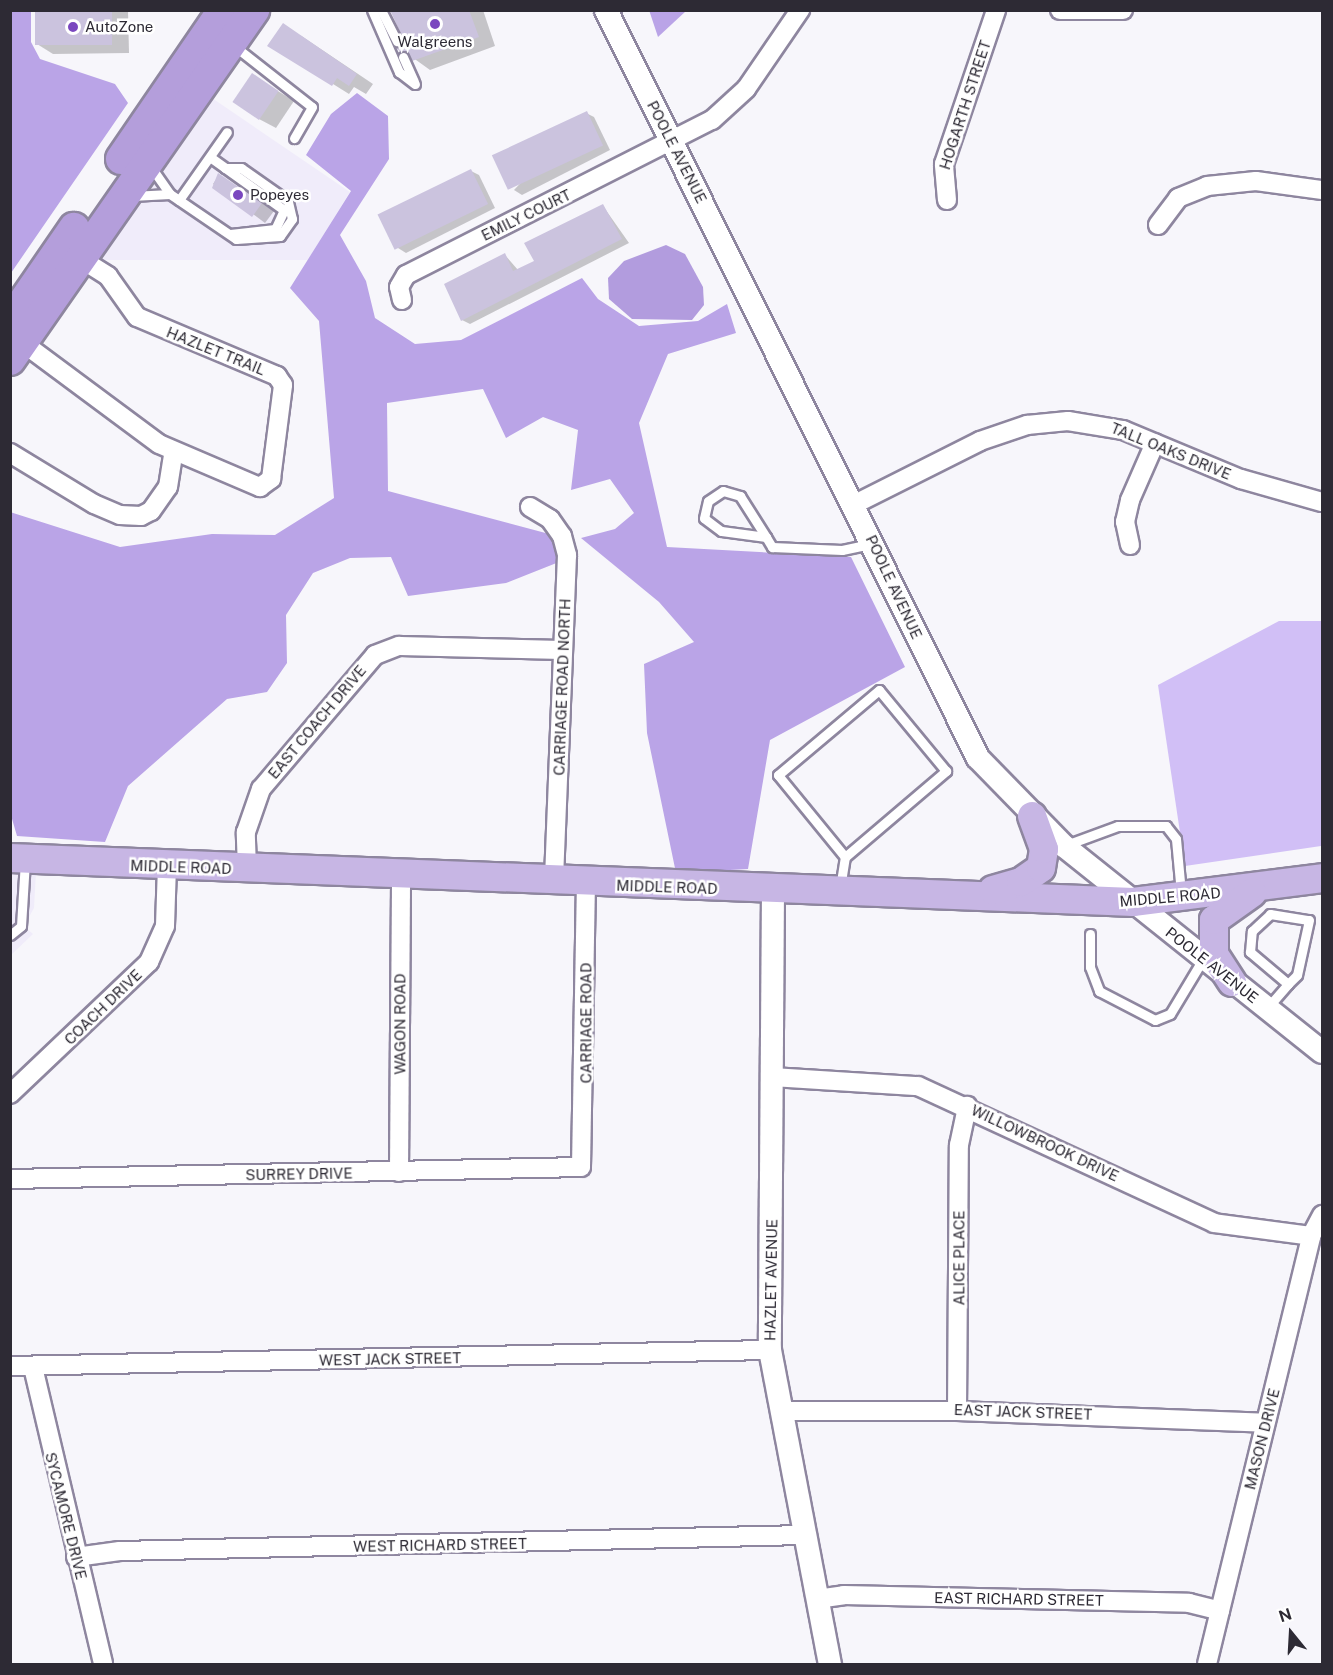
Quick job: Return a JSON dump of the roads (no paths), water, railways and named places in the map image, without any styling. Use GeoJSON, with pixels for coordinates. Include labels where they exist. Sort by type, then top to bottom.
{"type":"FeatureCollection","features":[{"type":"Feature","properties":{"kind":"highway"},"geometry":{"type":"LineString","coordinates":[[15,341],[218,22],[254,10]]}},
{"type":"Feature","properties":{"kind":"highway"},"geometry":{"type":"LineString","coordinates":[[15,341],[79,258],[148,157],[218,22]]}},
{"type":"Feature","properties":{"kind":"main road"},"geometry":{"type":"LineString","coordinates":[[971,896],[1035,875],[1044,849],[1032,816]]}},
{"type":"Feature","properties":{"kind":"main road","name":"MIDDLE ROAD"},"geometry":{"type":"LineString","coordinates":[[18,859],[839,894],[1133,902],[1181,898],[1266,900],[1323,878]]}},
{"type":"Feature","properties":{"kind":"main road"},"geometry":{"type":"LineString","coordinates":[[1232,982],[1214,954],[1214,920],[1266,900]]}},
{"type":"Feature","properties":{"kind":"street","name":"POOLE AVENUE"},"geometry":{"type":"LineString","coordinates":[[606,10],[855,504],[972,748],[1032,816],[1064,846],[1232,982],[1268,1007],[1323,1052]]}},
{"type":"Feature","properties":{"kind":"street","name":"EMILY COURT"},"geometry":{"type":"LineString","coordinates":[[402,300],[399,287],[406,275],[672,143],[730,107],[800,10]]}},
{"type":"Feature","properties":{"kind":"street","name":"HOGARTH STREET"},"geometry":{"type":"LineString","coordinates":[[947,200],[944,164],[996,10]]}},
{"type":"Feature","properties":{"kind":"street"},"geometry":{"type":"LineString","coordinates":[[1060,10],[1123,10]]}},
{"type":"Feature","properties":{"kind":"street"},"geometry":{"type":"LineString","coordinates":[[1158,225],[1178,198],[1207,186],[1256,181],[1323,190]]}},
{"type":"Feature","properties":{"kind":"street","name":"HAZLET TRAIL"},"geometry":{"type":"LineString","coordinates":[[15,341],[116,415],[174,451],[260,487],[271,479],[282,381],[137,316],[108,276],[79,258]]}},
{"type":"Feature","properties":{"kind":"street","name":"TALL OAKS DRIVE"},"geometry":{"type":"LineString","coordinates":[[855,504],[980,441],[1027,425],[1102,424],[1155,443],[1241,479],[1323,502]]}},
{"type":"Feature","properties":{"kind":"street"},"geometry":{"type":"LineString","coordinates":[[1130,545],[1125,522],[1130,500],[1155,443]]}},
{"type":"Feature","properties":{"kind":"street"},"geometry":{"type":"LineString","coordinates":[[10,453],[94,504],[120,515],[141,516],[152,511],[168,487],[174,451]]}},
{"type":"Feature","properties":{"kind":"street","name":"CARRIAGE ROAD NORTH"},"geometry":{"type":"LineString","coordinates":[[530,507],[550,519],[564,541],[563,650],[554,882]]}},
{"type":"Feature","properties":{"kind":"street","name":"EAST COACH DRIVE"},"geometry":{"type":"LineString","coordinates":[[247,869],[246,832],[261,789],[375,655],[399,646],[563,650]]}},
{"type":"Feature","properties":{"kind":"street","name":"COACH DRIVE"},"geometry":{"type":"LineString","coordinates":[[10,1094],[148,962],[165,926],[167,867]]}},
{"type":"Feature","properties":{"kind":"street","name":"WAGON ROAD"},"geometry":{"type":"LineString","coordinates":[[399,1172],[401,876]]}},
{"type":"Feature","properties":{"kind":"street","name":"CARRIAGE ROAD"},"geometry":{"type":"LineString","coordinates":[[586,884],[586,1162]]}},
{"type":"Feature","properties":{"kind":"street","name":"HAZLET AVENUE"},"geometry":{"type":"LineString","coordinates":[[773,890],[770,1350],[830,1665]]}},
{"type":"Feature","properties":{"kind":"street","name":"WILLOWBROOK DRIVE"},"geometry":{"type":"LineString","coordinates":[[773,1077],[904,1083],[967,1106],[1214,1223],[1311,1236]]}},
{"type":"Feature","properties":{"kind":"street","name":"ALICE PLACE"},"geometry":{"type":"LineString","coordinates":[[957,1410],[959,1145],[967,1106]]}},
{"type":"Feature","properties":{"kind":"street","name":"SURREY DRIVE"},"geometry":{"type":"LineString","coordinates":[[10,1179],[567,1170],[586,1162]]}},
{"type":"Feature","properties":{"kind":"street","name":"MASON DRIVE"},"geometry":{"type":"LineString","coordinates":[[1207,1665],[1311,1236],[1323,1215]]}},
{"type":"Feature","properties":{"kind":"street","name":"WEST JACK STREET"},"geometry":{"type":"LineString","coordinates":[[10,1366],[770,1350]]}},
{"type":"Feature","properties":{"kind":"street","name":"SYCAMORE DRIVE"},"geometry":{"type":"LineString","coordinates":[[33,1367],[103,1665]]}},
{"type":"Feature","properties":{"kind":"street","name":"EAST JACK STREET"},"geometry":{"type":"LineString","coordinates":[[780,1412],[957,1410],[1264,1423]]}},
{"type":"Feature","properties":{"kind":"street","name":"WEST RICHARD STREET"},"geometry":{"type":"LineString","coordinates":[[76,1557],[120,1551],[804,1535]]}},
{"type":"Feature","properties":{"kind":"street","name":"EAST RICHARD STREET"},"geometry":{"type":"LineString","coordinates":[[817,1599],[844,1595],[1189,1603],[1220,1611]]}},
{"type":"Feature","properties":{"kind":"lane"},"geometry":{"type":"LineString","coordinates":[[372,10],[399,72],[415,84],[403,57]]}},
{"type":"Feature","properties":{"kind":"lane"},"geometry":{"type":"LineString","coordinates":[[381,10],[397,41]]}},
{"type":"Feature","properties":{"kind":"lane"},"geometry":{"type":"LineString","coordinates":[[218,22],[312,107],[294,138]]}},
{"type":"Feature","properties":{"kind":"lane"},"geometry":{"type":"LineString","coordinates":[[179,200],[227,132]]}},
{"type":"Feature","properties":{"kind":"lane"},"geometry":{"type":"LineString","coordinates":[[148,157],[170,194],[230,234],[272,230],[284,214],[278,203],[210,157]]}},
{"type":"Feature","properties":{"kind":"lane"},"geometry":{"type":"LineString","coordinates":[[118,198],[170,194]]}},
{"type":"Feature","properties":{"kind":"lane"},"geometry":{"type":"LineString","coordinates":[[766,537],[721,531],[704,518],[708,501],[723,491],[740,496],[766,537],[772,547],[842,549],[873,543]]}},
{"type":"Feature","properties":{"kind":"lane"},"geometry":{"type":"LineString","coordinates":[[839,894],[845,857],[946,771],[879,690],[778,775],[845,857]]}},
{"type":"Feature","properties":{"kind":"lane"},"geometry":{"type":"LineString","coordinates":[[1064,846],[1118,826],[1166,826],[1176,839],[1181,898]]}},
{"type":"Feature","properties":{"kind":"lane"},"geometry":{"type":"LineString","coordinates":[[10,935],[21,926],[18,859]]}},
{"type":"Feature","properties":{"kind":"lane"},"geometry":{"type":"LineString","coordinates":[[1268,1007],[1297,975],[1309,920],[1266,900],[1252,931],[1250,952],[1288,984]]}},
{"type":"Feature","properties":{"kind":"lane"},"geometry":{"type":"LineString","coordinates":[[1090,934],[1090,967],[1099,991],[1155,1020],[1170,1014],[1203,958]]}},
{"type":"Feature","properties":{"kind":"place","name":"Walgreens"},"geometry":{"type":"Point","coordinates":[435,24]}},
{"type":"Feature","properties":{"kind":"place","name":"AutoZone"},"geometry":{"type":"Point","coordinates":[73,27]}},
{"type":"Feature","properties":{"kind":"place","name":"Popeyes"},"geometry":{"type":"Point","coordinates":[238,195]}}]}
